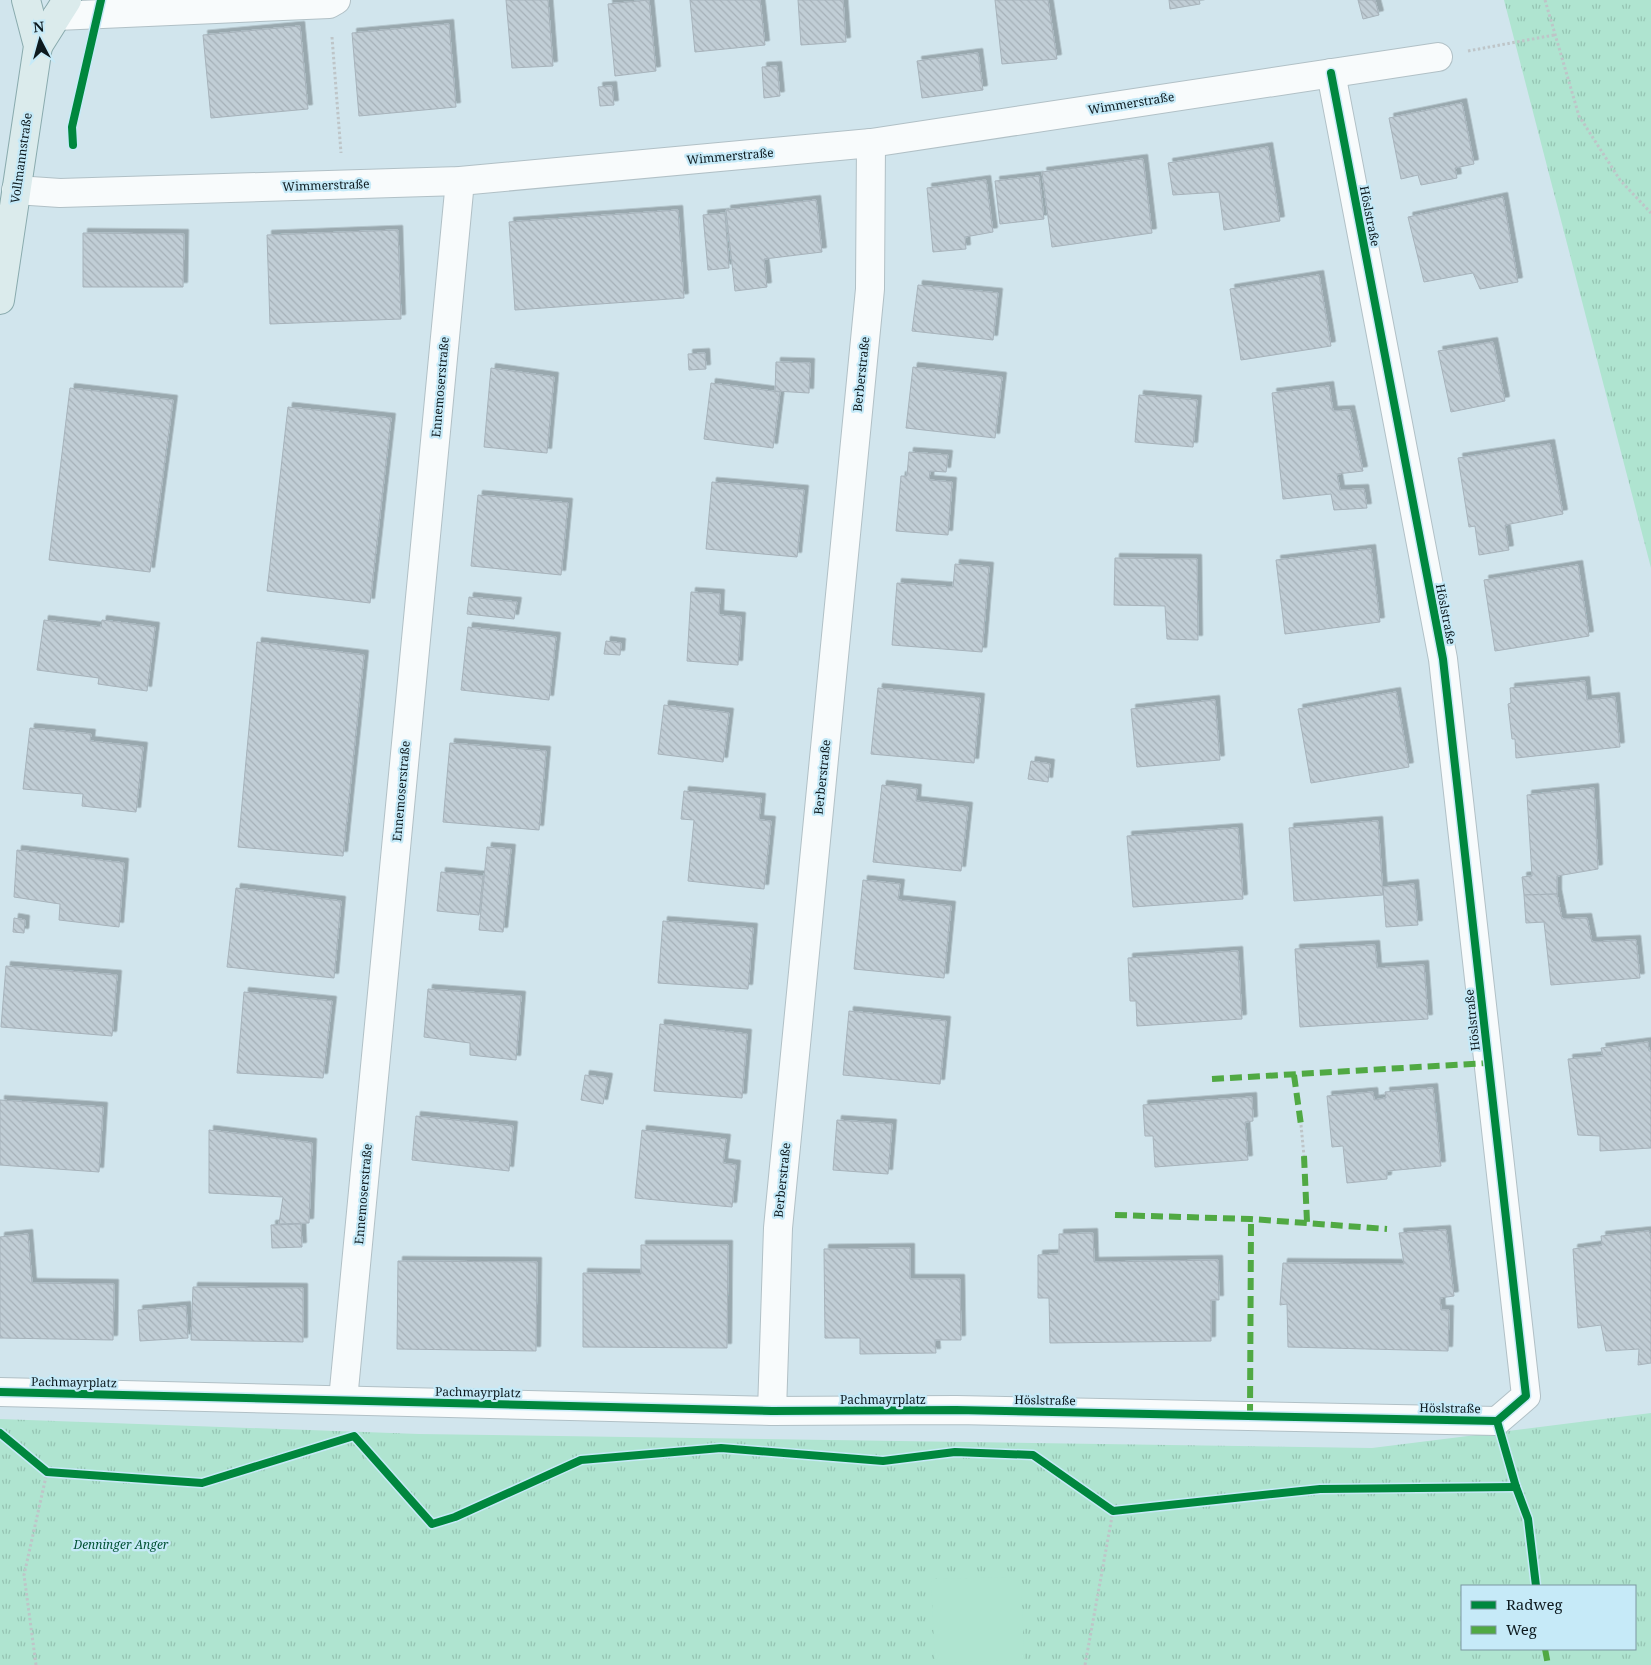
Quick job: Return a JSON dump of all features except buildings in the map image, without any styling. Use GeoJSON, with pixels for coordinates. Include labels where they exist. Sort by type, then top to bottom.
{"type":"FeatureCollection","features":[{"type":"Feature","properties":{"kind":"main road","name":"Vollmannstraße"},"geometry":{"type":"LineString","coordinates":[[0,300],[38,46],[26,0]]}},
{"type":"Feature","properties":{"kind":"main road","name":"Vollmannstraße"},"geometry":{"type":"LineString","coordinates":[[38,46],[62,8]]}},
{"type":"Feature","properties":{"kind":"street"},"geometry":{"type":"LineString","coordinates":[[62,8],[333,2]]}},
{"type":"Feature","properties":{"kind":"street","name":"Wimmerstraße"},"geometry":{"type":"LineString","coordinates":[[16,190],[60,193],[460,181],[871,143],[1438,57]]}},
{"type":"Feature","properties":{"kind":"street","name":"Höslstraße"},"geometry":{"type":"LineString","coordinates":[[956,1410],[1497,1420],[1526,1396],[1443,659],[1331,73]]}},
{"type":"Feature","properties":{"kind":"street","name":"Berberstraße"},"geometry":{"type":"LineString","coordinates":[[772,1411],[778,1228],[870,289],[871,143]]}},
{"type":"Feature","properties":{"kind":"street","name":"Ennemoserstraße"},"geometry":{"type":"LineString","coordinates":[[343,1400],[460,181]]}},
{"type":"Feature","properties":{"kind":"street","name":"Pachmayrplatz"},"geometry":{"type":"LineString","coordinates":[[0,1392],[772,1411],[956,1410]]}},
{"type":"Feature","properties":{"kind":"path"},"geometry":{"type":"LineString","coordinates":[[1545,0],[1579,116],[1620,180],[1651,213]]}},
{"type":"Feature","properties":{"kind":"path"},"geometry":{"type":"LineString","coordinates":[[333,2],[343,184]]}},
{"type":"Feature","properties":{"kind":"path"},"geometry":{"type":"LineString","coordinates":[[1438,57],[1554,35]]}},
{"type":"Feature","properties":{"kind":"path"},"geometry":{"type":"LineString","coordinates":[[1301,1125],[1304,1156]]}},
{"type":"Feature","properties":{"kind":"path"},"geometry":{"type":"LineString","coordinates":[[0,1433],[47,1472],[202,1483],[354,1436],[432,1524],[455,1517],[581,1460],[721,1448],[883,1461],[955,1452],[1033,1455],[1113,1511],[1320,1489],[1516,1487]]}},
{"type":"Feature","properties":{"kind":"path"},"geometry":{"type":"LineString","coordinates":[[36,1665],[24,1575],[47,1472]]}},
{"type":"Feature","properties":{"kind":"path"},"geometry":{"type":"LineString","coordinates":[[1085,1665],[1113,1511]]}},
{"type":"Feature","properties":{"kind":"green space"},"geometry":{"type":"Polygon","coordinates":[[[1504,0],[1651,0],[1651,568],[1504,0]]]}},
{"type":"Feature","properties":{"kind":"green space","name":"Denninger Anger"},"geometry":{"type":"Polygon","coordinates":[[[1651,1413],[1651,1665],[0,1665],[0,1419],[419,1434],[1372,1448],[1651,1413]]]}},
{"type":"Feature","properties":{"kind":"green space"},"geometry":{"type":"Polygon","coordinates":[[[1021,1577],[1024,1660],[935,1663],[931,1579],[1021,1577]]]}},
{"type":"Feature","properties":{"kind":"marked path"},"geometry":{"type":"LineString","coordinates":[[1212,1079],[1488,1063]]}},
{"type":"Feature","properties":{"kind":"marked path"},"geometry":{"type":"LineString","coordinates":[[1294,1075],[1301,1125]]}},
{"type":"Feature","properties":{"kind":"marked path"},"geometry":{"type":"LineString","coordinates":[[1304,1156],[1307,1222]]}},
{"type":"Feature","properties":{"kind":"marked path"},"geometry":{"type":"LineString","coordinates":[[1115,1215],[1251,1219],[1387,1229]]}},
{"type":"Feature","properties":{"kind":"marked path"},"geometry":{"type":"LineString","coordinates":[[1250,1416],[1251,1219]]}},
{"type":"Feature","properties":{"kind":"marked path"},"geometry":{"type":"LineString","coordinates":[[1545,1650],[1548,1665]]}},
{"type":"Feature","properties":{"kind":"cycle path"},"geometry":{"type":"LineString","coordinates":[[73,145],[72,127],[101,0]]}},
{"type":"Feature","properties":{"kind":"cycle path"},"geometry":{"type":"LineString","coordinates":[[0,1392],[772,1411],[956,1410],[1497,1421],[1526,1396],[1443,659],[1331,73]]}},
{"type":"Feature","properties":{"kind":"cycle path"},"geometry":{"type":"LineString","coordinates":[[1497,1421],[1516,1487],[1528,1519],[1536,1585]]}},
{"type":"Feature","properties":{"kind":"cycle path"},"geometry":{"type":"LineString","coordinates":[[0,1433],[47,1472],[202,1483],[354,1436],[432,1524],[455,1517],[581,1460],[721,1448],[883,1461],[955,1452],[1033,1455],[1113,1511],[1320,1489],[1516,1487]]}}]}
